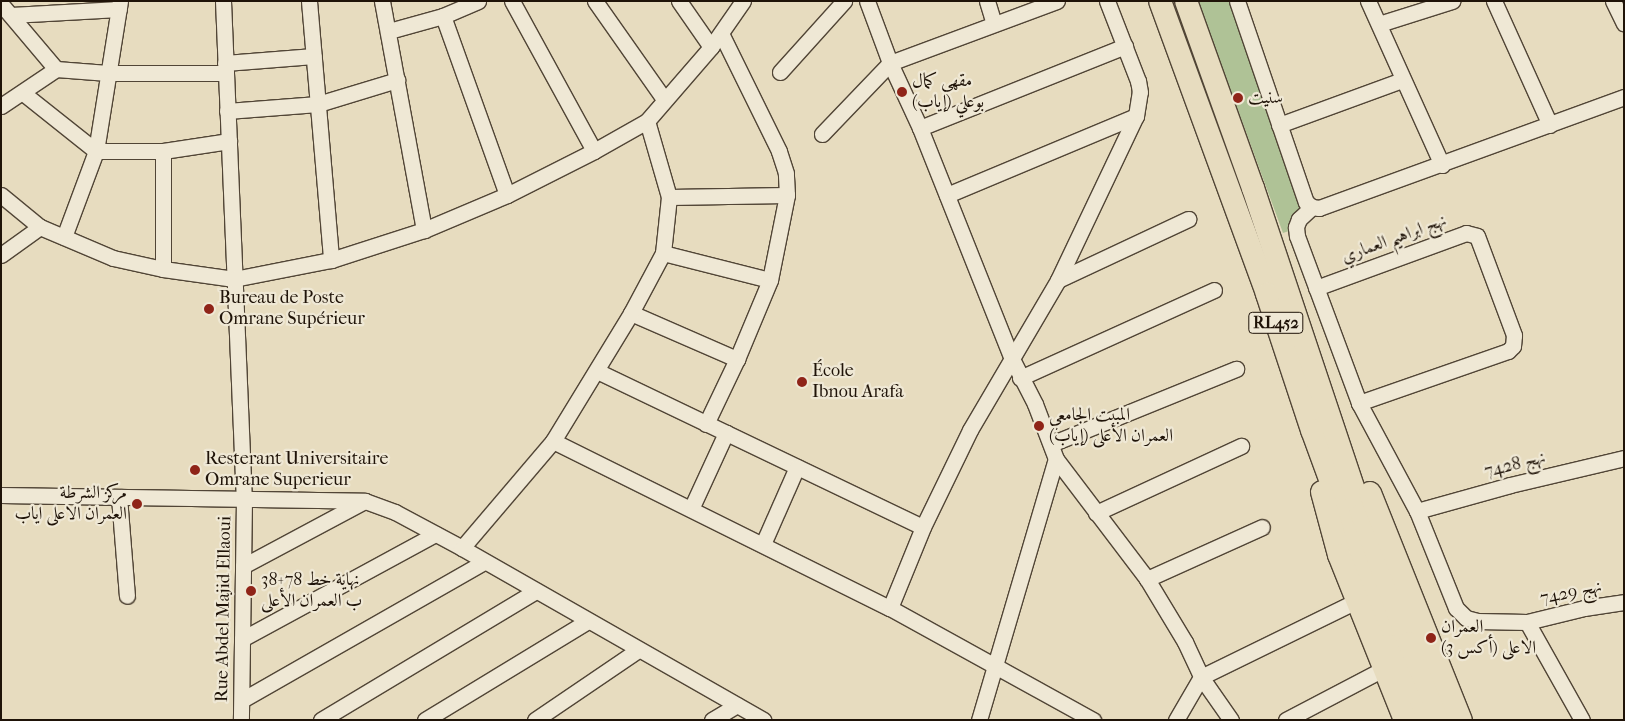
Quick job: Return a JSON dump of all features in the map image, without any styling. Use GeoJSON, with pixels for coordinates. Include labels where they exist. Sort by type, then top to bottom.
{"type":"FeatureCollection","features":[{"type":"Feature","properties":{"kind":"highway","name":"RL452"},"geometry":{"type":"LineString","coordinates":[[1160,1],[1266,294],[1312,430],[1400,644],[1442,720]]}},
{"type":"Feature","properties":{"kind":"highway","name":"RL452"},"geometry":{"type":"LineString","coordinates":[[1186,1],[1253,188],[1333,423],[1423,720]]}},
{"type":"Feature","properties":{"kind":"highway"},"geometry":{"type":"LineString","coordinates":[[1333,423],[1358,462],[1461,720]]}},
{"type":"Feature","properties":{"kind":"highway"},"geometry":{"type":"LineString","coordinates":[[1312,430],[1316,469],[1339,556],[1404,720]]}},
{"type":"Feature","properties":{"kind":"street","name":"Rue Abdel Majid Ellaoui"},"geometry":{"type":"LineString","coordinates":[[223,1],[244,499],[241,708]]}},
{"type":"Feature","properties":{"kind":"street"},"geometry":{"type":"LineString","coordinates":[[309,1],[331,260]]}},
{"type":"Feature","properties":{"kind":"street"},"geometry":{"type":"LineString","coordinates":[[382,1],[424,230]]}},
{"type":"Feature","properties":{"kind":"street"},"geometry":{"type":"LineString","coordinates":[[389,31],[443,16],[478,1]]}},
{"type":"Feature","properties":{"kind":"street"},"geometry":{"type":"LineString","coordinates":[[512,1],[594,151]]}},
{"type":"Feature","properties":{"kind":"street"},"geometry":{"type":"LineString","coordinates":[[595,1],[664,99]]}},
{"type":"Feature","properties":{"kind":"street"},"geometry":{"type":"LineString","coordinates":[[679,1],[711,47]]}},
{"type":"Feature","properties":{"kind":"street"},"geometry":{"type":"LineString","coordinates":[[1,194],[40,227],[113,258],[163,268],[234,278],[331,260],[424,230],[507,195],[594,151],[647,121],[664,99],[711,47],[743,1]]}},
{"type":"Feature","properties":{"kind":"street"},"geometry":{"type":"LineString","coordinates":[[780,72],[844,1]]}},
{"type":"Feature","properties":{"kind":"street"},"geometry":{"type":"LineString","coordinates":[[867,1],[890,63],[920,128],[1011,357],[1020,378],[1035,404],[1056,459],[1147,579],[1185,642],[1201,677],[1231,720]]}},
{"type":"Feature","properties":{"kind":"street"},"geometry":{"type":"LineString","coordinates":[[987,1],[994,24]]}},
{"type":"Feature","properties":{"kind":"street"},"geometry":{"type":"LineString","coordinates":[[822,134],[890,63],[1057,1]]}},
{"type":"Feature","properties":{"kind":"street"},"geometry":{"type":"LineString","coordinates":[[890,608],[923,527],[970,430],[1011,357],[1058,280],[1136,116],[1140,92],[1125,46],[1106,1]]}},
{"type":"Feature","properties":{"kind":"street"},"geometry":{"type":"LineString","coordinates":[[1237,1],[1306,202],[1312,207],[1319,208],[1442,165],[1624,97]]}},
{"type":"Feature","properties":{"kind":"street"},"geometry":{"type":"LineString","coordinates":[[1368,1],[1402,80],[1442,165]]}},
{"type":"Feature","properties":{"kind":"street"},"geometry":{"type":"LineString","coordinates":[[1379,24],[1452,1]]}},
{"type":"Feature","properties":{"kind":"street"},"geometry":{"type":"LineString","coordinates":[[1494,1],[1550,125]]}},
{"type":"Feature","properties":{"kind":"street"},"geometry":{"type":"LineString","coordinates":[[1613,1],[1624,24]]}},
{"type":"Feature","properties":{"kind":"street"},"geometry":{"type":"LineString","coordinates":[[4,8],[119,5],[96,150],[64,237]]}},
{"type":"Feature","properties":{"kind":"street"},"geometry":{"type":"LineString","coordinates":[[4,8],[56,69]]}},
{"type":"Feature","properties":{"kind":"street"},"geometry":{"type":"LineString","coordinates":[[443,16],[507,195]]}},
{"type":"Feature","properties":{"kind":"street"},"geometry":{"type":"LineString","coordinates":[[706,424],[737,359],[770,280],[787,195],[786,173],[779,151],[721,33]]}},
{"type":"Feature","properties":{"kind":"street"},"geometry":{"type":"LineString","coordinates":[[920,128],[1125,46]]}},
{"type":"Feature","properties":{"kind":"street"},"geometry":{"type":"LineString","coordinates":[[1,106],[56,69],[108,73],[226,68],[314,56]]}},
{"type":"Feature","properties":{"kind":"street"},"geometry":{"type":"LineString","coordinates":[[228,111],[318,104],[397,80]]}},
{"type":"Feature","properties":{"kind":"street"},"geometry":{"type":"LineString","coordinates":[[1279,125],[1402,80]]}},
{"type":"Feature","properties":{"kind":"street"},"geometry":{"type":"LineString","coordinates":[[22,93],[96,150],[163,151],[229,141]]}},
{"type":"Feature","properties":{"kind":"street"},"geometry":{"type":"LineString","coordinates":[[947,195],[1136,116]]}},
{"type":"Feature","properties":{"kind":"street"},"geometry":{"type":"LineString","coordinates":[[462,548],[552,441],[597,371],[663,253],[669,197],[647,121]]}},
{"type":"Feature","properties":{"kind":"street"},"geometry":{"type":"LineString","coordinates":[[163,151],[163,268]]}},
{"type":"Feature","properties":{"kind":"street"},"geometry":{"type":"LineString","coordinates":[[669,197],[787,195]]}},
{"type":"Feature","properties":{"kind":"street"},"geometry":{"type":"LineString","coordinates":[[1312,207],[1304,212],[1296,227],[1297,236],[1359,403],[1417,511]]}},
{"type":"Feature","properties":{"kind":"street"},"geometry":{"type":"LineString","coordinates":[[1058,280],[1188,219]]}},
{"type":"Feature","properties":{"kind":"street"},"geometry":{"type":"LineString","coordinates":[[1,255],[40,227]]}},
{"type":"Feature","properties":{"kind":"street","name":"نهج ابراهيم العماري"},"geometry":{"type":"LineString","coordinates":[[1316,288],[1466,233],[1477,236],[1481,245],[1514,335],[1513,346],[1508,351],[1359,403]]}},
{"type":"Feature","properties":{"kind":"street"},"geometry":{"type":"LineString","coordinates":[[663,253],[770,280]]}},
{"type":"Feature","properties":{"kind":"street"},"geometry":{"type":"LineString","coordinates":[[1020,378],[1214,290]]}},
{"type":"Feature","properties":{"kind":"street"},"geometry":{"type":"LineString","coordinates":[[631,313],[737,359]]}},
{"type":"Feature","properties":{"kind":"street"},"geometry":{"type":"LineString","coordinates":[[1050,444],[1236,369]]}},
{"type":"Feature","properties":{"kind":"street"},"geometry":{"type":"LineString","coordinates":[[597,371],[923,527]]}},
{"type":"Feature","properties":{"kind":"street"},"geometry":{"type":"LineString","coordinates":[[691,509],[726,433]]}},
{"type":"Feature","properties":{"kind":"street"},"geometry":{"type":"LineString","coordinates":[[552,441],[890,608],[1093,720]]}},
{"type":"Feature","properties":{"kind":"street"},"geometry":{"type":"LineString","coordinates":[[1096,513],[1241,446]]}},
{"type":"Feature","properties":{"kind":"street","name":"نهج 7428"},"geometry":{"type":"LineString","coordinates":[[1417,511],[1510,485],[1624,458]]}},
{"type":"Feature","properties":{"kind":"street"},"geometry":{"type":"LineString","coordinates":[[979,720],[1056,459]]}},
{"type":"Feature","properties":{"kind":"street"},"geometry":{"type":"LineString","coordinates":[[763,544],[797,467]]}},
{"type":"Feature","properties":{"kind":"street"},"geometry":{"type":"LineString","coordinates":[[1,495],[365,501],[395,512],[462,548],[763,720]]}},
{"type":"Feature","properties":{"kind":"street"},"geometry":{"type":"LineString","coordinates":[[119,497],[127,596]]}},
{"type":"Feature","properties":{"kind":"street"},"geometry":{"type":"LineString","coordinates":[[243,566],[365,501]]}},
{"type":"Feature","properties":{"kind":"street","name":"نهج 7429"},"geometry":{"type":"LineString","coordinates":[[1417,511],[1456,608],[1466,618],[1477,621],[1527,622],[1584,608],[1624,602]]}},
{"type":"Feature","properties":{"kind":"street"},"geometry":{"type":"LineString","coordinates":[[1147,579],[1262,526]]}},
{"type":"Feature","properties":{"kind":"street"},"geometry":{"type":"LineString","coordinates":[[242,639],[435,534]]}},
{"type":"Feature","properties":{"kind":"street"},"geometry":{"type":"LineString","coordinates":[[253,720],[241,708],[484,562]]}},
{"type":"Feature","properties":{"kind":"street"},"geometry":{"type":"LineString","coordinates":[[321,720],[536,591]]}},
{"type":"Feature","properties":{"kind":"street"},"geometry":{"type":"LineString","coordinates":[[1176,720],[1201,677],[1356,601]]}},
{"type":"Feature","properties":{"kind":"street"},"geometry":{"type":"LineString","coordinates":[[425,720],[588,621]]}},
{"type":"Feature","properties":{"kind":"street"},"geometry":{"type":"LineString","coordinates":[[1527,622],[1582,720]]}},
{"type":"Feature","properties":{"kind":"street"},"geometry":{"type":"LineString","coordinates":[[535,720],[638,650]]}},
{"type":"Feature","properties":{"kind":"street"},"geometry":{"type":"LineString","coordinates":[[1286,720],[1383,669]]}},
{"type":"Feature","properties":{"kind":"street"},"geometry":{"type":"LineString","coordinates":[[712,720],[737,705]]}},
{"type":"Feature","properties":{"kind":"green space"},"geometry":{"type":"Polygon","coordinates":[[[1198,1],[1229,1],[1307,225],[1283,233],[1198,1]]]}},
{"type":"Feature","properties":{"kind":"place","name":"مقهى كمال بوعلي (إياب)"},"geometry":{"type":"Point","coordinates":[902,92]}},
{"type":"Feature","properties":{"kind":"place","name":"سنيت"},"geometry":{"type":"Point","coordinates":[1238,98]}},
{"type":"Feature","properties":{"kind":"place","name":"Bureau de Poste Omrane Supérieur"},"geometry":{"type":"Point","coordinates":[209,309]}},
{"type":"Feature","properties":{"kind":"place","name":"École Ibnou Arafa"},"geometry":{"type":"Point","coordinates":[802,382]}},
{"type":"Feature","properties":{"kind":"place","name":"المبيت الجامعي العمران الأعلى (إياب)"},"geometry":{"type":"Point","coordinates":[1039,426]}},
{"type":"Feature","properties":{"kind":"place","name":"Resterant Universitaire Omrane Superieur"},"geometry":{"type":"Point","coordinates":[195,470]}},
{"type":"Feature","properties":{"kind":"place","name":"مركز الشرطة العمران الاعلى اياب"},"geometry":{"type":"Point","coordinates":[137,504]}},
{"type":"Feature","properties":{"kind":"place","name":"نهاية خط 78+38 ب العمران الأعلى"},"geometry":{"type":"Point","coordinates":[251,591]}},
{"type":"Feature","properties":{"kind":"place","name":"العمران الاعلى (أكس 3)"},"geometry":{"type":"Point","coordinates":[1431,638]}}]}
